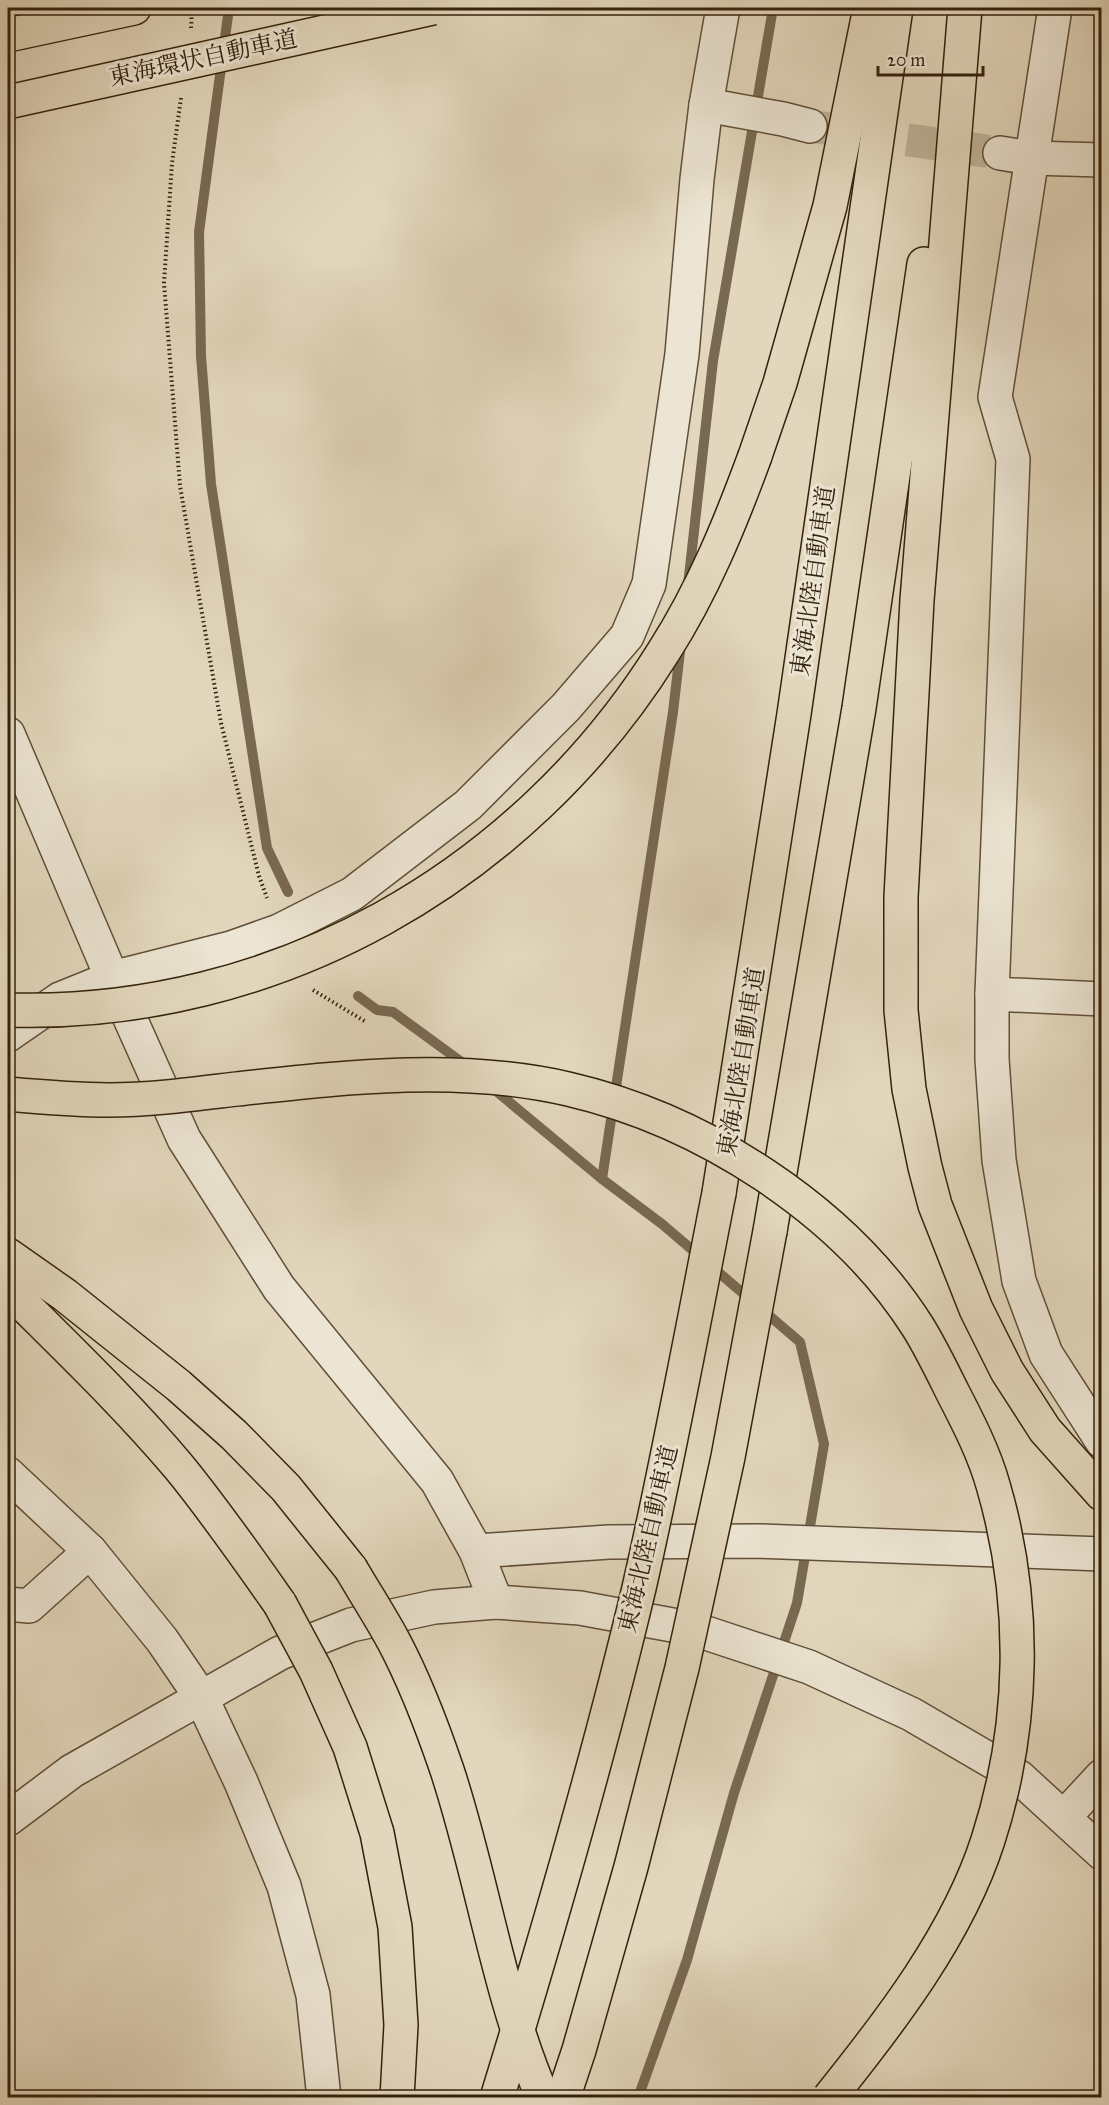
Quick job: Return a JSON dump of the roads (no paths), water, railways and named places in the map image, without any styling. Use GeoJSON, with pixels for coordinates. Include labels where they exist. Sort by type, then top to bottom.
{"type":"FeatureCollection","features":[{"type":"Feature","properties":{"kind":"highway"},"geometry":{"type":"LineString","coordinates":[[8,35],[134,8]]}},
{"type":"Feature","properties":{"kind":"highway","name":"東海環状自動車道"},"geometry":{"type":"LineString","coordinates":[[8,102],[433,8]]}},
{"type":"Feature","properties":{"kind":"highway"},"geometry":{"type":"LineString","coordinates":[[8,1010],[88,1009],[149,1002],[212,988],[273,969],[337,943],[397,911],[457,872],[517,825],[567,777],[621,714],[664,652],[702,586],[731,522],[780,383],[830,206],[870,8]]}},
{"type":"Feature","properties":{"kind":"highway","name":"東海北陸自動車道"},"geometry":{"type":"LineString","coordinates":[[497,2097],[541,1957],[592,1775],[636,1598],[679,1398],[719,1193],[789,749],[896,8]]}},
{"type":"Feature","properties":{"kind":"highway"},"geometry":{"type":"LineString","coordinates":[[964,8],[917,600],[901,897],[901,1010],[909,1089],[935,1205],[976,1309],[1007,1371],[1046,1430],[1101,1494]]}},
{"type":"Feature","properties":{"kind":"highway"},"geometry":{"type":"LineString","coordinates":[[563,2097],[579,2050],[628,1879],[682,1668],[728,1457],[770,1231],[859,708],[964,8]]}},
{"type":"Feature","properties":{"kind":"highway"},"geometry":{"type":"LineString","coordinates":[[8,1094],[111,1100],[180,1095],[344,1077],[405,1075],[461,1075],[513,1079],[566,1089],[623,1104],[677,1125],[759,1171],[806,1206],[846,1241],[884,1282],[917,1326],[944,1374],[993,1482],[1016,1597],[1019,1660],[1014,1726],[1003,1786],[987,1844],[962,1903],[901,2006],[829,2097]]}},
{"type":"Feature","properties":{"kind":"highway"},"geometry":{"type":"LineString","coordinates":[[8,1255],[65,1295],[179,1386],[234,1435],[286,1488],[351,1569],[393,1641],[425,1709],[450,1782],[509,2004],[532,2073],[543,2097]]}},
{"type":"Feature","properties":{"kind":"highway"},"geometry":{"type":"LineString","coordinates":[[8,1289],[120,1400],[179,1467],[231,1534],[280,1604],[316,1671],[350,1748],[377,1833],[395,1928],[400,2025],[397,2097]]}},
{"type":"Feature","properties":{"kind":"street"},"geometry":{"type":"LineString","coordinates":[[8,1035],[60,999],[112,978],[231,948],[279,931],[352,894],[468,805],[566,707],[627,636],[649,584],[682,354],[697,179],[719,107],[723,8]]}},
{"type":"Feature","properties":{"kind":"street"},"geometry":{"type":"LineString","coordinates":[[1055,8],[1016,156],[995,397],[1013,459],[992,994],[992,1059],[999,1160],[1019,1281],[1046,1354],[1101,1441]]}},
{"type":"Feature","properties":{"kind":"street"},"geometry":{"type":"LineString","coordinates":[[719,107],[794,122]]}},
{"type":"Feature","properties":{"kind":"street"},"geometry":{"type":"LineString","coordinates":[[1016,156],[1101,160]]}},
{"type":"Feature","properties":{"kind":"street"},"geometry":{"type":"LineString","coordinates":[[8,734],[112,978],[184,1139],[279,1288],[437,1481],[476,1551],[496,1602]]}},
{"type":"Feature","properties":{"kind":"street"},"geometry":{"type":"LineString","coordinates":[[992,994],[1101,999]]}},
{"type":"Feature","properties":{"kind":"street"},"geometry":{"type":"LineString","coordinates":[[8,1474],[90,1551],[162,1640],[201,1697],[241,1782],[284,1886],[313,1995],[324,2097]]}},
{"type":"Feature","properties":{"kind":"street"},"geometry":{"type":"LineString","coordinates":[[476,1551],[609,1542],[759,1541],[1101,1554]]}},
{"type":"Feature","properties":{"kind":"street"},"geometry":{"type":"LineString","coordinates":[[8,1604],[28,1606],[90,1551]]}},
{"type":"Feature","properties":{"kind":"street"},"geometry":{"type":"LineString","coordinates":[[8,1819],[72,1771],[280,1653],[351,1624],[434,1607],[496,1602],[580,1608],[694,1629],[802,1665],[911,1714],[1010,1771],[1064,1817],[1101,1853]]}},
{"type":"Feature","properties":{"kind":"street"},"geometry":{"type":"LineString","coordinates":[[1064,1817],[1101,1776]]}},
{"type":"Feature","properties":{"kind":"waterway"},"geometry":{"type":"LineString","coordinates":[[229,8],[199,232],[201,356],[211,484],[267,848],[288,892]]}},
{"type":"Feature","properties":{"kind":"waterway"},"geometry":{"type":"LineString","coordinates":[[688,585],[713,361],[773,8]]}},
{"type":"Feature","properties":{"kind":"waterway"},"geometry":{"type":"LineString","coordinates":[[602,1179],[673,712],[681,643]]}},
{"type":"Feature","properties":{"kind":"waterway"},"geometry":{"type":"LineString","coordinates":[[358,996],[377,1010],[393,1012],[467,1066]]}},
{"type":"Feature","properties":{"kind":"waterway"},"geometry":{"type":"LineString","coordinates":[[490,1086],[602,1179],[662,1224],[800,1342],[824,1444],[797,1603],[734,1793],[687,1960],[638,2098]]}},
{"type":"Feature","properties":{"kind":"tunnel"},"geometry":{"type":"LineString","coordinates":[[810,126],[1000,153]]}}]}
